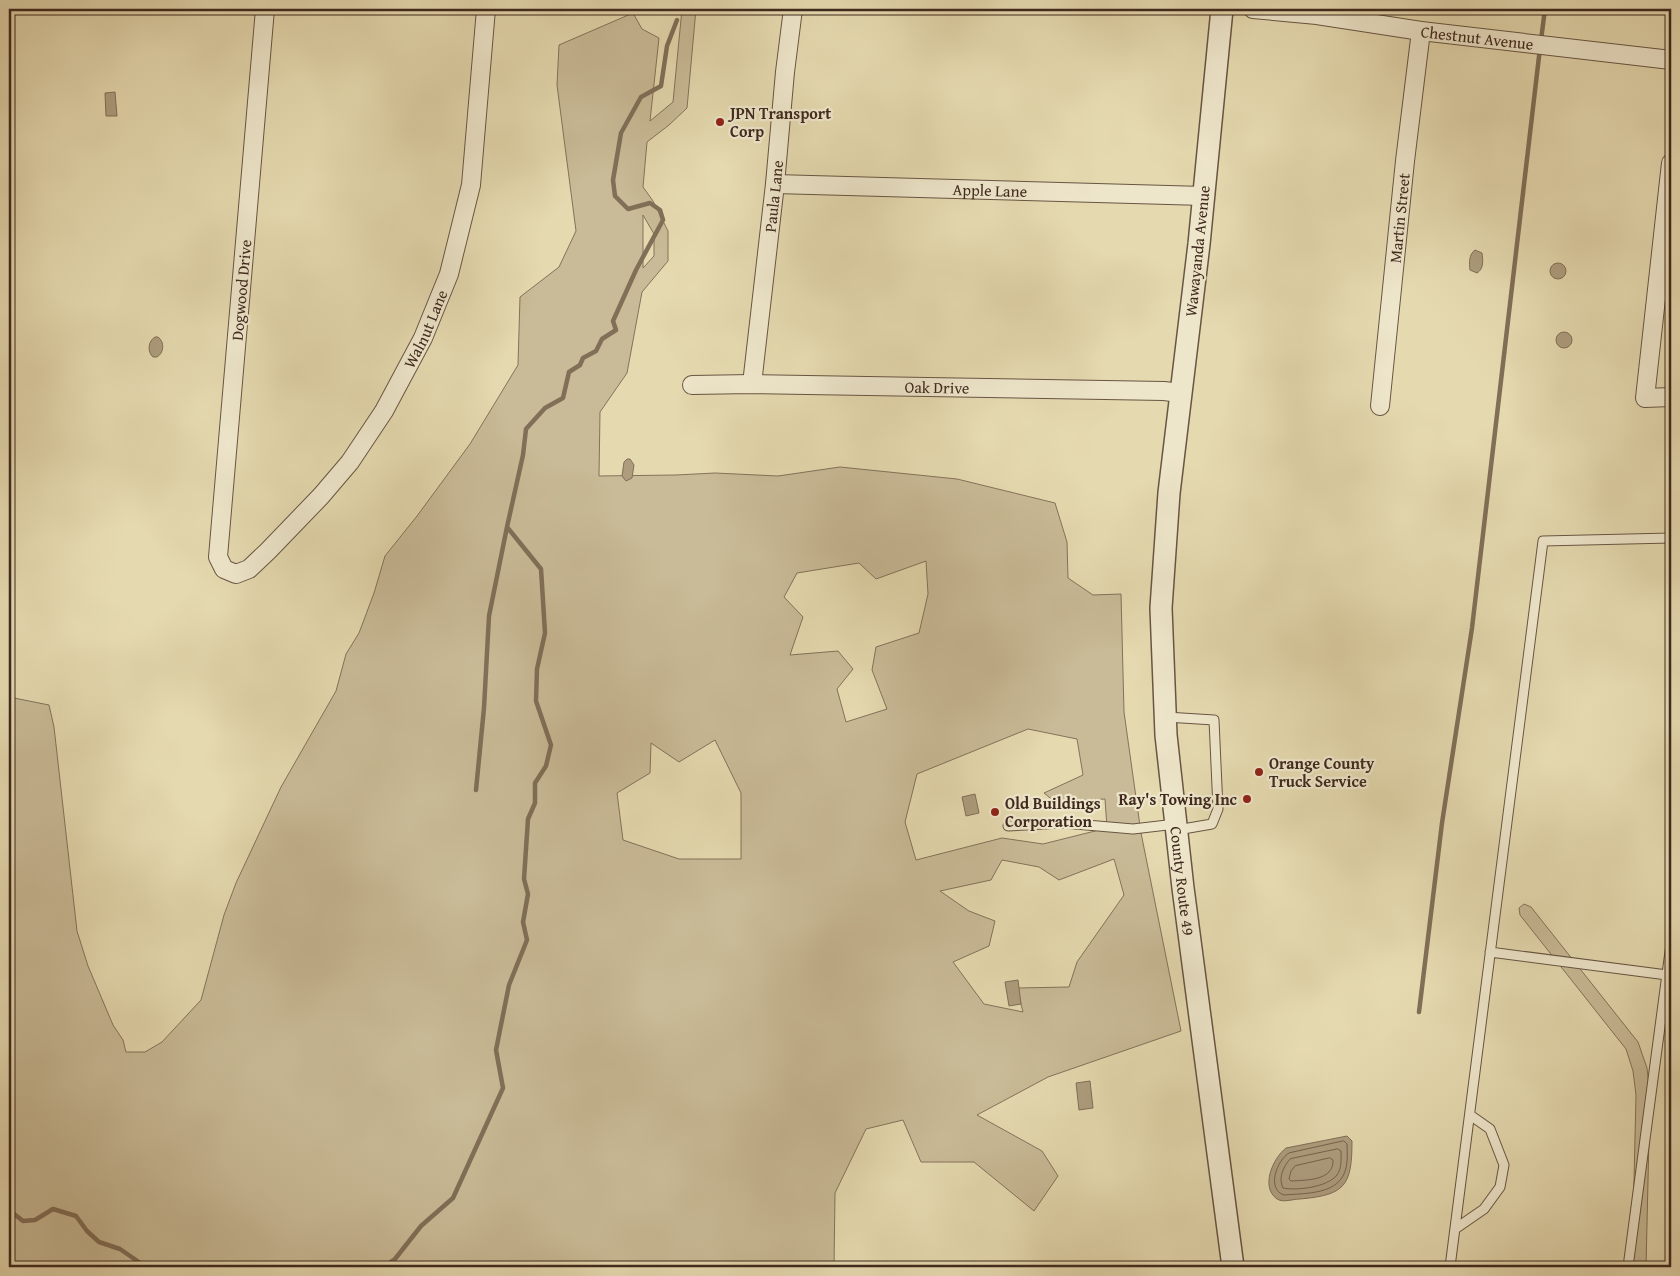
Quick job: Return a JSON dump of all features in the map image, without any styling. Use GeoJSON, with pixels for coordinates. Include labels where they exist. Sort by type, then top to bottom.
{"type":"FeatureCollection","features":[{"type":"Feature","properties":{"kind":"street","name":"Dogwood Drive"},"geometry":{"type":"LineString","coordinates":[[224,569],[220,563],[218,551],[265,9]]}},
{"type":"Feature","properties":{"kind":"street","name":"Walnut Lane"},"geometry":{"type":"LineString","coordinates":[[224,569],[236,574],[243,573],[249,569],[321,496],[350,462],[384,411],[423,338],[449,274],[471,185],[486,9]]}},
{"type":"Feature","properties":{"kind":"street","name":"Paula Lane"},"geometry":{"type":"LineString","coordinates":[[752,384],[793,9]]}},
{"type":"Feature","properties":{"kind":"street","name":"Wawayanda Avenue"},"geometry":{"type":"LineString","coordinates":[[1170,493],[1204,196],[1222,9]]}},
{"type":"Feature","properties":{"kind":"street","name":"Chestnut Avenue"},"geometry":{"type":"LineString","coordinates":[[1253,9],[1289,11],[1421,31],[1671,60]]}},
{"type":"Feature","properties":{"kind":"street","name":"Martin Street"},"geometry":{"type":"LineString","coordinates":[[1380,406],[1405,160],[1421,31]]}},
{"type":"Feature","properties":{"kind":"street"},"geometry":{"type":"LineString","coordinates":[[1671,162],[1645,398],[1671,397]]}},
{"type":"Feature","properties":{"kind":"street","name":"Apple Lane"},"geometry":{"type":"LineString","coordinates":[[775,184],[1204,196]]}},
{"type":"Feature","properties":{"kind":"street","name":"Oak Drive"},"geometry":{"type":"LineString","coordinates":[[692,385],[752,384],[1180,393]]}},
{"type":"Feature","properties":{"kind":"street","name":"County Route 49"},"geometry":{"type":"LineString","coordinates":[[1170,493],[1161,608],[1165,717],[1176,827],[1233,1267]]}},
{"type":"Feature","properties":{"kind":"lane"},"geometry":{"type":"LineString","coordinates":[[1450,1267],[1543,541],[1671,538]]}},
{"type":"Feature","properties":{"kind":"lane"},"geometry":{"type":"LineString","coordinates":[[1008,826],[1063,824],[1133,829],[1212,824],[1218,809],[1214,720],[1165,717]]}},
{"type":"Feature","properties":{"kind":"lane"},"geometry":{"type":"LineString","coordinates":[[1628,1267],[1671,944]]}},
{"type":"Feature","properties":{"kind":"lane"},"geometry":{"type":"LineString","coordinates":[[1490,952],[1667,975]]}},
{"type":"Feature","properties":{"kind":"lane"},"geometry":{"type":"LineString","coordinates":[[1455,1229],[1484,1209],[1500,1187],[1504,1165],[1490,1129],[1470,1115]]}},
{"type":"Feature","properties":{"kind":"shaded area"},"geometry":{"type":"Polygon","coordinates":[[[682,9],[696,9],[687,108],[647,142],[643,187],[653,201],[668,231],[668,261],[642,292],[627,373],[600,412],[599,476],[715,473],[778,476],[840,467],[957,479],[1055,503],[1067,542],[1068,578],[1093,595],[1121,594],[1124,712],[1141,833],[1181,1031],[1048,1077],[977,1115],[1042,1151],[1058,1176],[1034,1211],[974,1162],[921,1162],[903,1120],[866,1129],[835,1193],[834,1267],[9,1267],[9,830],[11,831],[9,826],[9,697],[49,705],[54,727],[77,931],[88,966],[113,1025],[123,1040],[126,1052],[145,1052],[162,1042],[201,1000],[224,915],[236,883],[281,787],[336,691],[346,654],[359,633],[385,556],[470,444],[518,365],[520,297],[559,267],[576,231],[557,85],[559,45],[633,13],[642,29],[659,38],[650,121],[673,102],[682,9]],[[643,215],[643,268],[654,256],[654,234],[643,215]],[[926,561],[876,579],[859,563],[797,573],[784,597],[803,617],[790,655],[838,651],[853,669],[837,689],[846,722],[887,709],[872,670],[876,647],[919,633],[928,594],[926,561]],[[1028,729],[917,774],[905,822],[916,860],[1002,838],[1043,844],[1107,828],[1105,799],[1055,802],[1044,793],[1083,775],[1077,739],[1028,729]],[[715,740],[679,762],[651,743],[650,773],[617,793],[623,840],[679,859],[741,859],[741,793],[715,740]],[[1114,859],[1059,880],[1039,867],[1002,860],[991,880],[940,891],[969,911],[995,921],[989,946],[953,962],[984,1004],[1023,1012],[1017,988],[1069,987],[1077,962],[1124,895],[1114,859]]]}},
{"type":"Feature","properties":{"kind":"shaded area"},"geometry":{"type":"Polygon","coordinates":[[[1524,904],[1531,907],[1638,1042],[1647,1068],[1650,1095],[1646,1267],[1632,1267],[1636,1095],[1633,1071],[1626,1049],[1520,915],[1519,908],[1524,904]]]}},
{"type":"Feature","properties":{"kind":"water"},"geometry":{"type":"Polygon","coordinates":[[[115,92],[117,116],[106,116],[105,93],[115,92]]]}},
{"type":"Feature","properties":{"kind":"water"},"geometry":{"type":"Polygon","coordinates":[[[1475,250],[1482,253],[1483,259],[1482,267],[1477,273],[1470,270],[1471,256],[1475,250]]]}},
{"type":"Feature","properties":{"kind":"water"},"geometry":{"type":"Polygon","coordinates":[[[1555,263],[1561,263],[1566,268],[1564,277],[1555,279],[1550,274],[1550,268],[1555,263]]]}},
{"type":"Feature","properties":{"kind":"water"},"geometry":{"type":"Polygon","coordinates":[[[1561,332],[1567,332],[1572,337],[1570,346],[1561,348],[1556,343],[1556,337],[1561,332]]]}},
{"type":"Feature","properties":{"kind":"water"},"geometry":{"type":"Polygon","coordinates":[[[155,337],[160,339],[163,347],[157,357],[153,357],[149,347],[155,337]]]}},
{"type":"Feature","properties":{"kind":"water"},"geometry":{"type":"Polygon","coordinates":[[[630,459],[634,465],[632,478],[626,481],[622,476],[624,462],[630,459]]]}},
{"type":"Feature","properties":{"kind":"water"},"geometry":{"type":"Polygon","coordinates":[[[975,794],[979,813],[966,816],[962,797],[975,794]]]}},
{"type":"Feature","properties":{"kind":"water"},"geometry":{"type":"Polygon","coordinates":[[[1018,980],[1021,1004],[1009,1006],[1005,982],[1018,980]]]}},
{"type":"Feature","properties":{"kind":"water"},"geometry":{"type":"Polygon","coordinates":[[[1090,1081],[1093,1108],[1079,1110],[1076,1083],[1090,1081]]]}},
{"type":"Feature","properties":{"kind":"water"},"geometry":{"type":"Polygon","coordinates":[[[1347,1136],[1352,1141],[1350,1168],[1343,1185],[1336,1191],[1327,1195],[1285,1201],[1277,1199],[1272,1194],[1269,1187],[1270,1173],[1277,1158],[1286,1148],[1347,1136]]]}},
{"type":"Feature","properties":{"kind":"waterway"},"geometry":{"type":"LineString","coordinates":[[1541,40],[1545,9]]}},
{"type":"Feature","properties":{"kind":"waterway"},"geometry":{"type":"LineString","coordinates":[[363,1267],[372,1264],[386,1265],[395,1259],[421,1226],[453,1198],[503,1088],[496,1050],[509,985],[527,940],[523,922],[528,894],[524,879],[528,819],[535,803],[535,783],[546,766],[551,745],[536,701],[537,669],[545,633],[541,569],[507,527],[523,455],[526,429],[545,408],[563,398],[569,372],[580,365],[583,358],[596,351],[602,339],[616,330],[613,321],[636,270],[663,220],[660,210],[650,203],[628,209],[615,196],[613,180],[621,133],[641,97],[661,86],[667,46],[677,20]]}},
{"type":"Feature","properties":{"kind":"waterway"},"geometry":{"type":"LineString","coordinates":[[1419,1012],[1442,823],[1472,628],[1540,48]]}},
{"type":"Feature","properties":{"kind":"waterway"},"geometry":{"type":"LineString","coordinates":[[476,790],[484,708],[489,616],[507,527]]}},
{"type":"Feature","properties":{"kind":"waterway"},"geometry":{"type":"LineString","coordinates":[[9,1210],[23,1221],[35,1220],[53,1209],[76,1216],[87,1231],[99,1242],[120,1249],[146,1267]]}},
{"type":"Feature","properties":{"kind":"place","name":"JPN Transport Corp"},"geometry":{"type":"Point","coordinates":[720,122]}},
{"type":"Feature","properties":{"kind":"place","name":"Orange County Truck Service"},"geometry":{"type":"Point","coordinates":[1259,772]}},
{"type":"Feature","properties":{"kind":"place","name":"Ray's Towing Inc"},"geometry":{"type":"Point","coordinates":[1247,799]}},
{"type":"Feature","properties":{"kind":"place","name":"Old Buildings Corporation"},"geometry":{"type":"Point","coordinates":[995,812]}}]}
